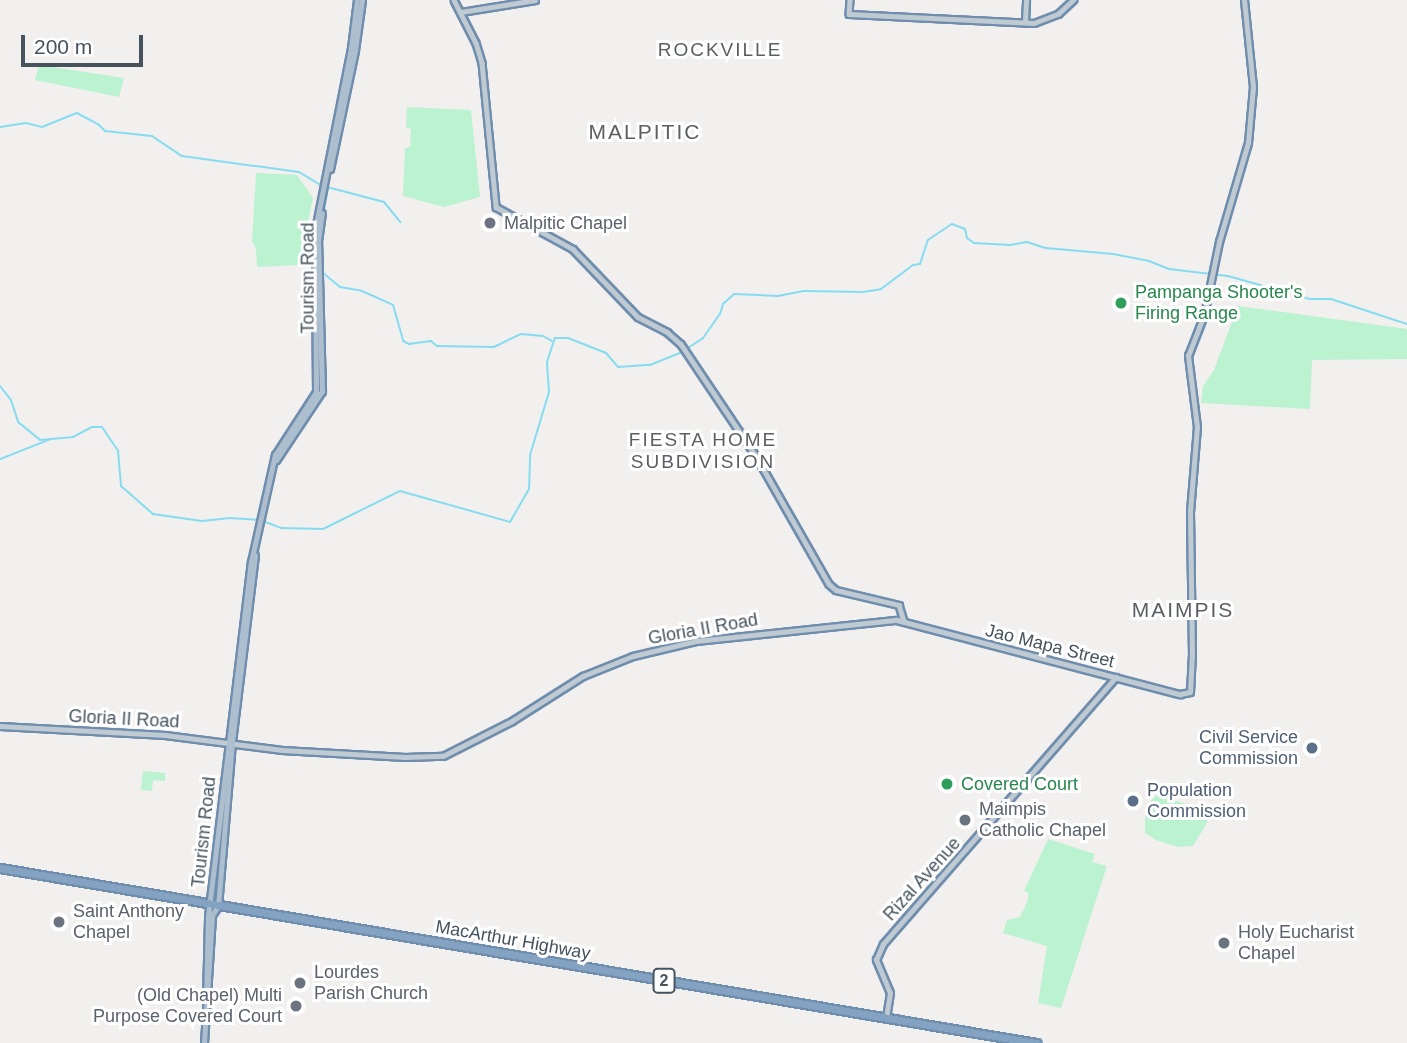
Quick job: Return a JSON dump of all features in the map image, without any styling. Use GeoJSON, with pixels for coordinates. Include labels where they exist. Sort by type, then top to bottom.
{"type":"FeatureCollection","features":[{"type":"Feature","properties":{"kind":"highway","name":"MacArthur Highway"},"geometry":{"type":"LineString","coordinates":[[0,868],[1021,1043],[1036,1043]]}},
{"type":"Feature","properties":{"kind":"main road","name":"Tourism Road"},"geometry":{"type":"LineString","coordinates":[[204,1043],[230,742],[267,483],[276,460],[322,391],[318,241],[357,0]]}},
{"type":"Feature","properties":{"kind":"main road","name":"Tourism Road"},"geometry":{"type":"LineString","coordinates":[[325,188],[355,50],[362,0]]}},
{"type":"Feature","properties":{"kind":"street"},"geometry":{"type":"LineString","coordinates":[[454,0],[482,63],[496,207],[573,249],[638,317],[667,332],[681,344],[756,456],[829,584],[836,590],[899,605],[904,621]]}},
{"type":"Feature","properties":{"kind":"street"},"geometry":{"type":"LineString","coordinates":[[461,12],[535,0]]}},
{"type":"Feature","properties":{"kind":"street"},"geometry":{"type":"LineString","coordinates":[[850,0],[849,14],[1034,23],[1050,18],[1073,0]]}},
{"type":"Feature","properties":{"kind":"street"},"geometry":{"type":"LineString","coordinates":[[1025,21],[1026,0]]}},
{"type":"Feature","properties":{"kind":"street","name":"Jao Mapa Street"},"geometry":{"type":"LineString","coordinates":[[904,621],[1180,694],[1189,692],[1192,656],[1190,512],[1197,427],[1188,362],[1203,315],[1230,203],[1244,164],[1251,128],[1253,88],[1244,0]]}},
{"type":"Feature","properties":{"kind":"street","name":"Gloria II Road"},"geometry":{"type":"LineString","coordinates":[[0,726],[165,734],[282,750],[405,757],[443,756],[512,721],[583,676],[649,652],[762,633],[904,621]]}},
{"type":"Feature","properties":{"kind":"street","name":"Rizal Avenue"},"geometry":{"type":"LineString","coordinates":[[886,1019],[890,993],[876,960],[883,944],[1116,677]]}},
{"type":"Feature","properties":{"kind":"green space"},"geometry":{"type":"Polygon","coordinates":[[[39,65],[124,78],[119,97],[35,80],[39,65]]]}},
{"type":"Feature","properties":{"kind":"green space"},"geometry":{"type":"Polygon","coordinates":[[[407,107],[471,110],[480,197],[444,207],[403,196],[405,148],[410,147],[411,129],[406,128],[407,107]]]}},
{"type":"Feature","properties":{"kind":"green space"},"geometry":{"type":"Polygon","coordinates":[[[256,173],[297,175],[313,198],[299,265],[257,267],[256,249],[252,241],[256,173]]]}},
{"type":"Feature","properties":{"kind":"green space"},"geometry":{"type":"Polygon","coordinates":[[[1238,306],[1407,329],[1407,359],[1312,360],[1310,409],[1201,403],[1203,386],[1214,370],[1238,306]]]}},
{"type":"Feature","properties":{"kind":"green space"},"geometry":{"type":"Polygon","coordinates":[[[143,771],[165,773],[165,781],[153,780],[152,791],[141,790],[143,771]]]}},
{"type":"Feature","properties":{"kind":"green space"},"geometry":{"type":"Polygon","coordinates":[[[1157,795],[1209,811],[1209,819],[1193,846],[1178,847],[1156,840],[1145,833],[1145,818],[1152,799],[1157,795]]]}},
{"type":"Feature","properties":{"kind":"green space"},"geometry":{"type":"Polygon","coordinates":[[[1048,839],[1095,854],[1092,862],[1107,866],[1061,1008],[1038,1003],[1047,946],[1003,933],[1007,920],[1020,917],[1028,900],[1028,893],[1024,891],[1048,839]]]}},
{"type":"Feature","properties":{"kind":"waterway"},"geometry":{"type":"LineString","coordinates":[[0,127],[26,123],[42,127],[77,113],[98,124],[105,131],[152,136],[182,156],[299,172],[322,186]]}},
{"type":"Feature","properties":{"kind":"waterway"},"geometry":{"type":"LineString","coordinates":[[327,187],[384,202],[400,222]]}},
{"type":"Feature","properties":{"kind":"waterway"},"geometry":{"type":"LineString","coordinates":[[324,211],[328,189]]}},
{"type":"Feature","properties":{"kind":"waterway"},"geometry":{"type":"LineString","coordinates":[[263,521],[281,528],[323,529],[400,491],[510,522],[529,489],[530,455],[549,392],[547,362],[555,338],[568,338],[606,353],[618,367],[650,365],[680,353],[703,338],[720,314],[723,304],[734,294],[778,296],[804,291],[863,292],[881,289],[913,265],[920,264],[928,240],[952,224],[965,229],[967,238],[974,243],[1010,245],[1027,242],[1046,248],[1113,254],[1149,261],[1169,269],[1228,276],[1310,299],[1331,299],[1407,324]]}},
{"type":"Feature","properties":{"kind":"waterway"},"geometry":{"type":"LineString","coordinates":[[321,267],[322,230]]}},
{"type":"Feature","properties":{"kind":"waterway"},"geometry":{"type":"LineString","coordinates":[[322,272],[340,287],[362,291],[393,305],[403,341],[409,344],[431,341],[437,346],[494,347],[521,334],[543,336],[552,341]]}},
{"type":"Feature","properties":{"kind":"waterway"},"geometry":{"type":"LineString","coordinates":[[0,386],[11,400],[18,422],[40,440],[73,437],[92,427],[102,427],[118,451],[121,486],[153,514],[202,521],[230,518],[257,520]]}},
{"type":"Feature","properties":{"kind":"waterway"},"geometry":{"type":"LineString","coordinates":[[0,459],[51,439]]}},
{"type":"Feature","properties":{"kind":"place","name":"Malpitic Chapel"},"geometry":{"type":"Point","coordinates":[490,223]}},
{"type":"Feature","properties":{"kind":"place","name":"Pampanga Shooter's Firing Range"},"geometry":{"type":"Point","coordinates":[1121,303]}},
{"type":"Feature","properties":{"kind":"place","name":"Civil Service Commission"},"geometry":{"type":"Point","coordinates":[1312,748]}},
{"type":"Feature","properties":{"kind":"place","name":"Covered Court"},"geometry":{"type":"Point","coordinates":[947,784]}},
{"type":"Feature","properties":{"kind":"place","name":"Population Commission"},"geometry":{"type":"Point","coordinates":[1133,801]}},
{"type":"Feature","properties":{"kind":"place","name":"Maimpis Catholic Chapel"},"geometry":{"type":"Point","coordinates":[965,820]}},
{"type":"Feature","properties":{"kind":"place","name":"Saint Anthony Chapel"},"geometry":{"type":"Point","coordinates":[59,922]}},
{"type":"Feature","properties":{"kind":"place","name":"Holy Eucharist Chapel"},"geometry":{"type":"Point","coordinates":[1224,943]}},
{"type":"Feature","properties":{"kind":"place","name":"Lourdes Parish Church"},"geometry":{"type":"Point","coordinates":[300,983]}},
{"type":"Feature","properties":{"kind":"place","name":"(Old Chapel) Multi Purpose Covered Court"},"geometry":{"type":"Point","coordinates":[296,1006]}},
{"type":"Feature","properties":{"kind":"district","name":"ROCKVILLE"},"geometry":{"type":"Point","coordinates":[720,50]}},
{"type":"Feature","properties":{"kind":"district","name":"MALPITIC"},"geometry":{"type":"Point","coordinates":[645,132]}},
{"type":"Feature","properties":{"kind":"district","name":"FIESTA HOME SUBDIVISION"},"geometry":{"type":"Point","coordinates":[703,451]}},
{"type":"Feature","properties":{"kind":"district","name":"MAIMPIS"},"geometry":{"type":"Point","coordinates":[1183,610]}}]}
